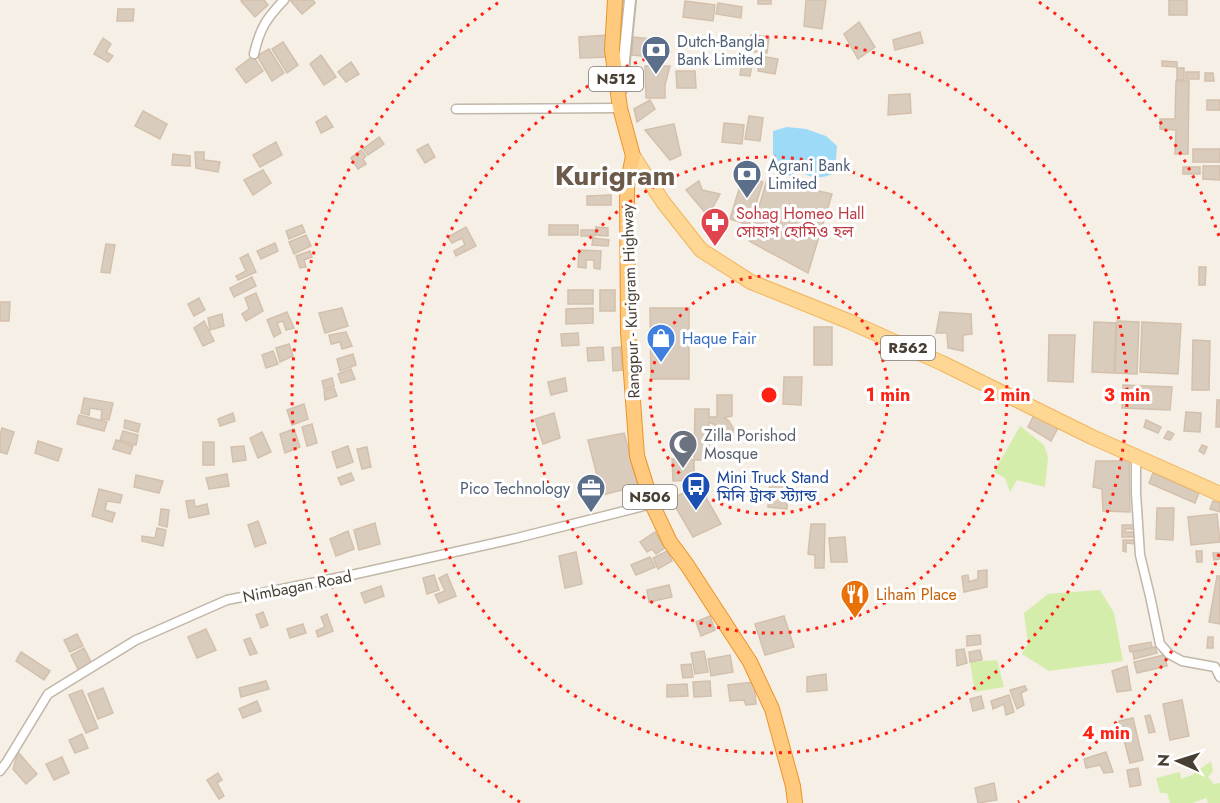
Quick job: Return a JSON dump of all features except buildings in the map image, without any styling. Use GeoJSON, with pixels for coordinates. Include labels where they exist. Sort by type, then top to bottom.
{"type":"FeatureCollection","features":[{"type":"Feature","properties":{"kind":"highway","name":"N512"},"geometry":{"type":"LineString","coordinates":[[615,0],[612,50],[620,108],[633,156]]}},
{"type":"Feature","properties":{"kind":"highway","name":"Rangpur - Kurigram Highway"},"geometry":{"type":"LineString","coordinates":[[633,156],[627,186],[628,332],[638,456],[652,504],[670,542],[750,662],[764,690],[782,742],[794,786],[795,803]]}},
{"type":"Feature","properties":{"kind":"main road","name":"R562"},"geometry":{"type":"LineString","coordinates":[[633,156],[663,202],[701,250],[751,282],[848,321],[944,364],[1092,437],[1220,494]]}},
{"type":"Feature","properties":{"kind":"street"},"geometry":{"type":"LineString","coordinates":[[254,54],[258,36],[267,18],[284,0]]}},
{"type":"Feature","properties":{"kind":"street"},"geometry":{"type":"LineString","coordinates":[[456,109],[620,108],[630,0]]}},
{"type":"Feature","properties":{"kind":"street"},"geometry":{"type":"LineString","coordinates":[[1136,457],[1140,555],[1160,644],[1169,654],[1182,661],[1215,667],[1220,677]]}},
{"type":"Feature","properties":{"kind":"street","name":"Nimbagan Road"},"geometry":{"type":"LineString","coordinates":[[0,771],[48,694],[136,640],[227,600],[460,551],[652,504]]}},
{"type":"Feature","properties":{"kind":"green space"},"geometry":{"type":"Polygon","coordinates":[[[1020,426],[1044,445],[1048,457],[1045,487],[1017,480],[1010,492],[1005,478],[994,472],[1020,426]]]}},
{"type":"Feature","properties":{"kind":"green space"},"geometry":{"type":"Polygon","coordinates":[[[1100,590],[1114,613],[1123,661],[1049,671],[1022,654],[1028,643],[1024,613],[1048,594],[1100,590]]]}},
{"type":"Feature","properties":{"kind":"green space"},"geometry":{"type":"Polygon","coordinates":[[[997,660],[1004,687],[975,692],[970,662],[997,660]]]}},
{"type":"Feature","properties":{"kind":"green space"},"geometry":{"type":"Polygon","coordinates":[[[1211,761],[1213,771],[1208,777],[1214,784],[1220,783],[1220,803],[1208,803],[1206,798],[1193,803],[1170,803],[1167,793],[1160,793],[1156,778],[1180,772],[1181,779],[1192,775],[1211,761]]]}},
{"type":"Feature","properties":{"kind":"water"},"geometry":{"type":"Polygon","coordinates":[[[787,127],[806,129],[826,136],[837,146],[835,173],[818,177],[800,172],[791,176],[773,168],[773,131],[787,127]]]}},
{"type":"Feature","properties":{"kind":"place","name":"Dutch-Bangla Bank Limited"},"geometry":{"type":"Point","coordinates":[656,76]}},
{"type":"Feature","properties":{"kind":"place","name":"Agrani Bank Limited"},"geometry":{"type":"Point","coordinates":[747,200]}},
{"type":"Feature","properties":{"kind":"place","name":"Sohag Homeo Hall সোহাগ হোমিও হল"},"geometry":{"type":"Point","coordinates":[715,248]}},
{"type":"Feature","properties":{"kind":"place","name":"Haque Fair"},"geometry":{"type":"Point","coordinates":[661,364]}},
{"type":"Feature","properties":{"kind":"place","name":"Zilla Porishod Mosque"},"geometry":{"type":"Point","coordinates":[683,470]}},
{"type":"Feature","properties":{"kind":"place","name":"Mini Truck Stand মিনি ট্রাক স্ট্যান্ড"},"geometry":{"type":"Point","coordinates":[696,512]}},
{"type":"Feature","properties":{"kind":"place","name":"Pico Technology"},"geometry":{"type":"Point","coordinates":[591,514]}},
{"type":"Feature","properties":{"kind":"place","name":"Liham Place"},"geometry":{"type":"Point","coordinates":[855,620]}},
{"type":"Feature","properties":{"kind":"district","name":"Kurigram"},"geometry":{"type":"Point","coordinates":[615,175]}}]}
